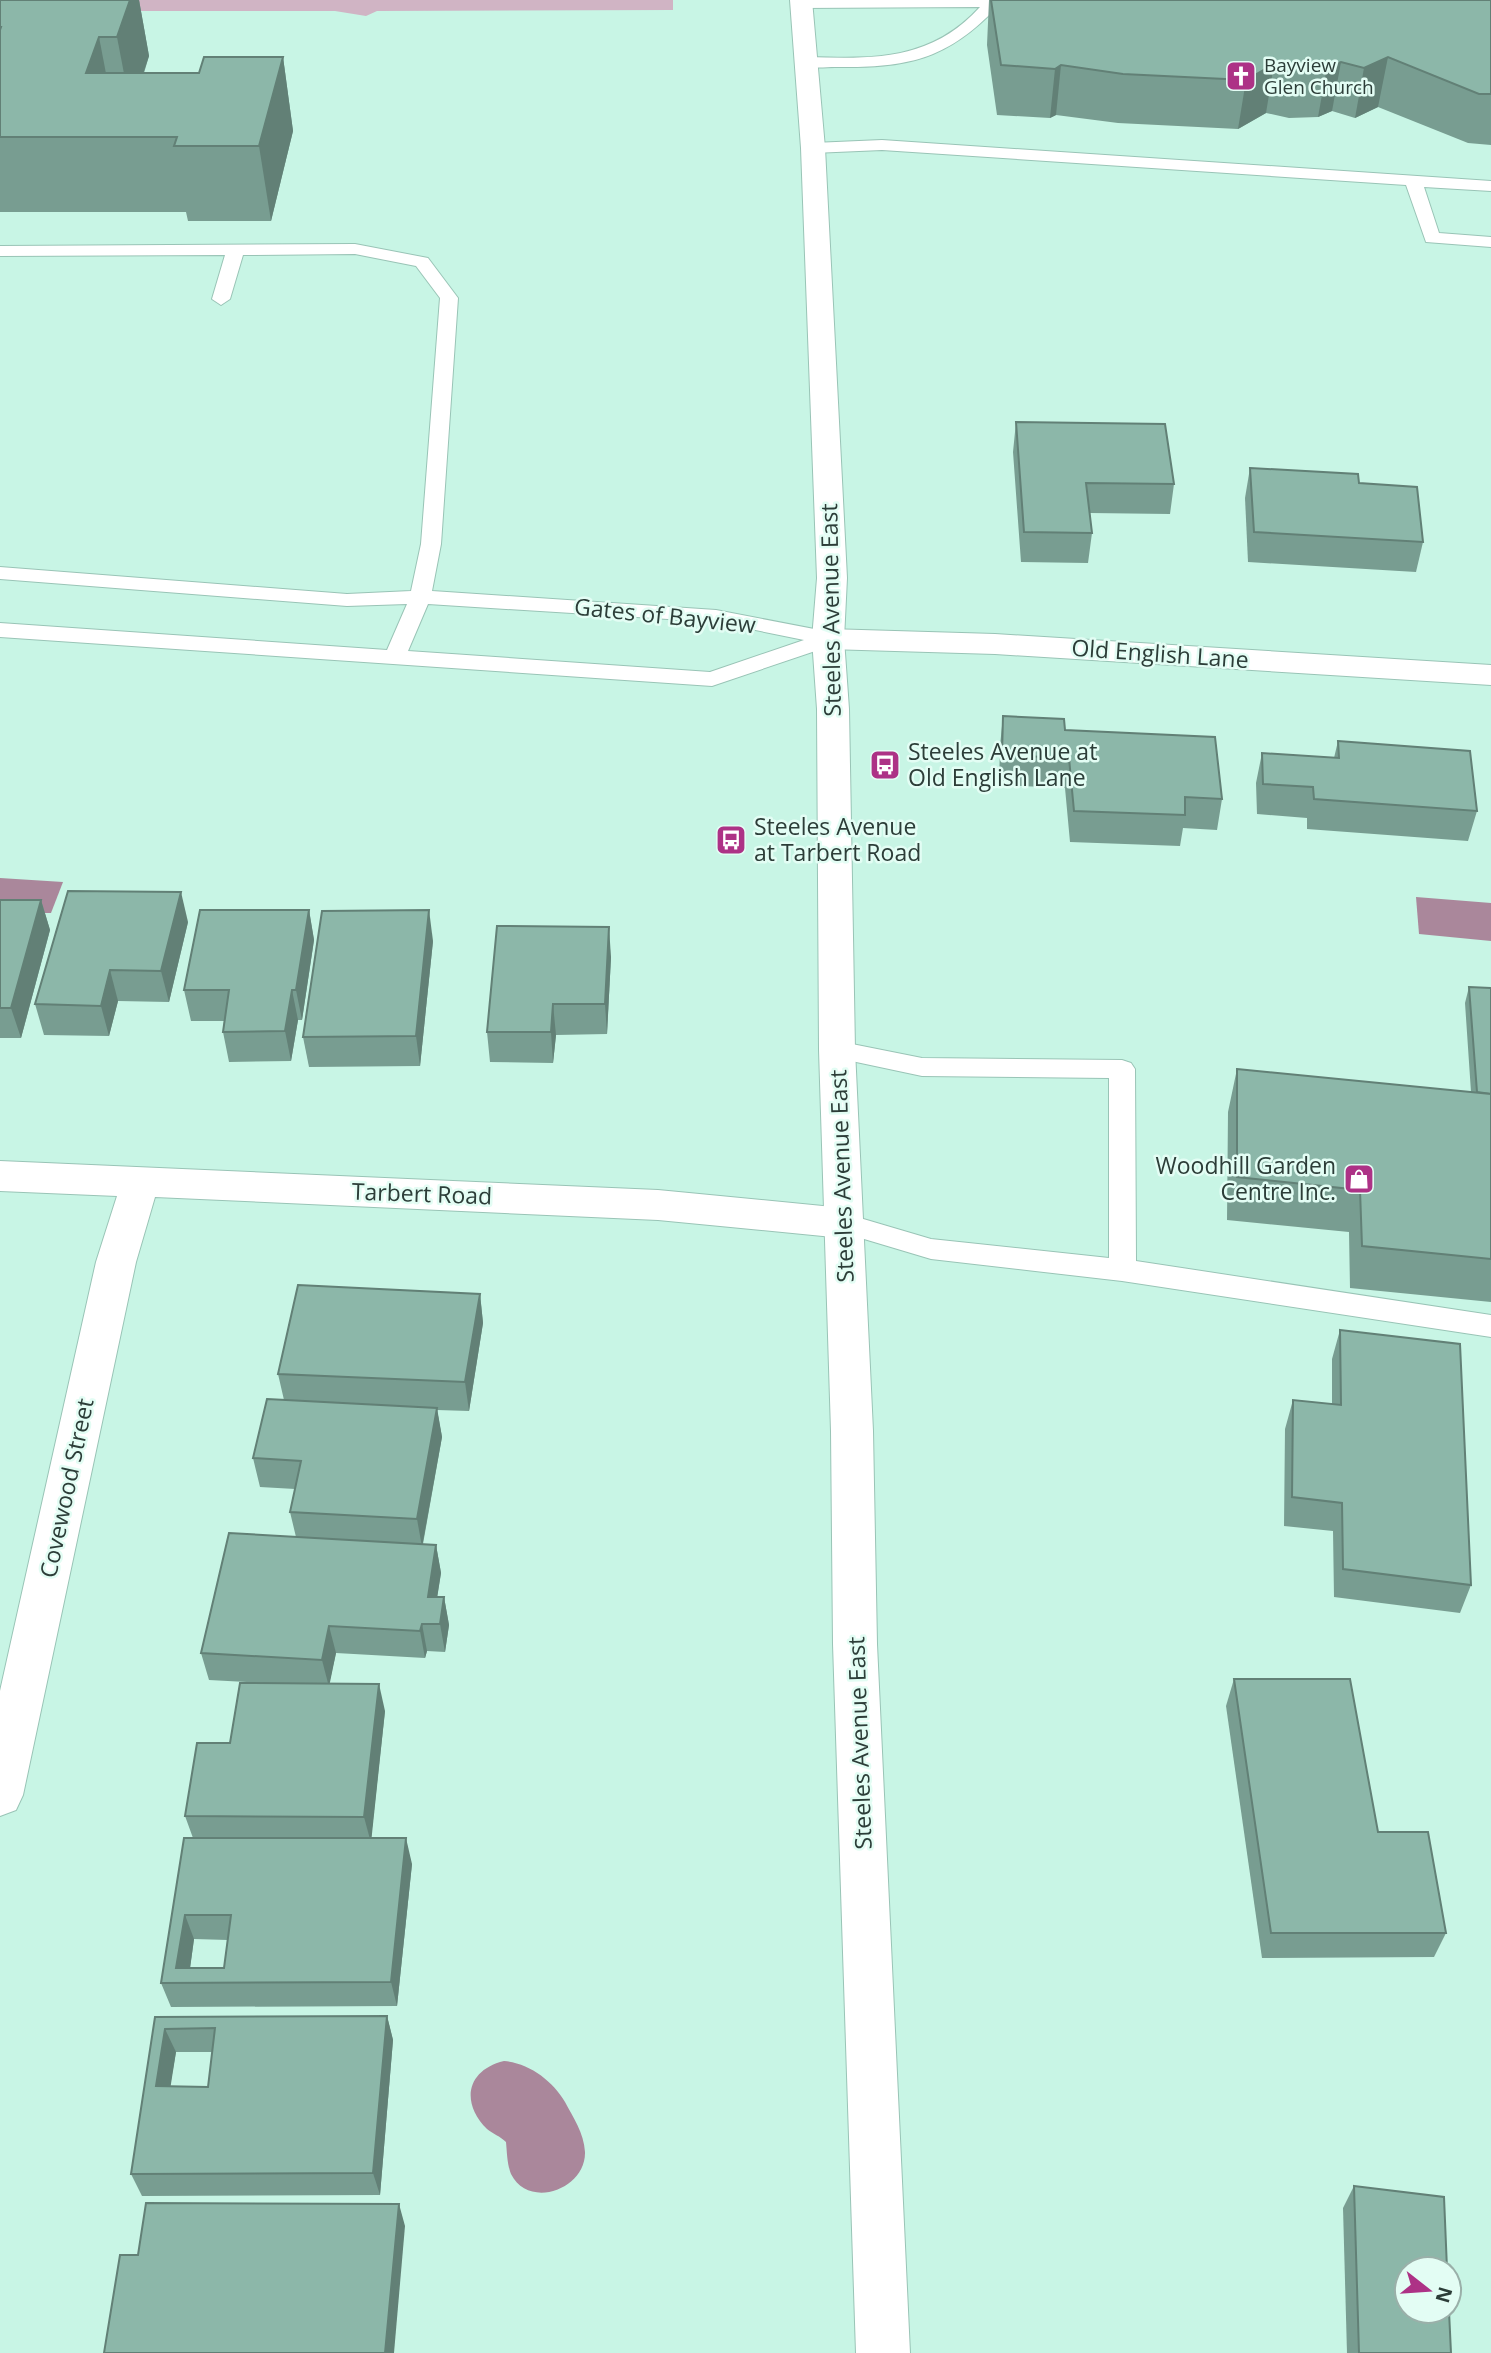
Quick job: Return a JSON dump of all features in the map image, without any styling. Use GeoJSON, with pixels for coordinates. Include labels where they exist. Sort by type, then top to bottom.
{"type":"FeatureCollection","features":[{"type":"Feature","properties":{"kind":"main road","name":"Steeles Avenue East"},"geometry":{"type":"LineString","coordinates":[[801,2],[813,148],[832,578],[828,639],[833,709],[837,1050],[852,1431],[855,1644],[883,2353]]}},
{"type":"Feature","properties":{"kind":"main road","name":"Old English Lane"},"geometry":{"type":"LineString","coordinates":[[828,639],[995,644],[1491,675]]}},
{"type":"Feature","properties":{"kind":"main road","name":"Tarbert Road"},"geometry":{"type":"LineString","coordinates":[[0,1176],[658,1205],[844,1223]]}},
{"type":"Feature","properties":{"kind":"main road","name":"Covewood Street"},"geometry":{"type":"LineString","coordinates":[[0,1795],[116,1262],[140,1183]]}},
{"type":"Feature","properties":{"kind":"lane"},"geometry":{"type":"LineString","coordinates":[[801,2],[1045,2]]}},
{"type":"Feature","properties":{"kind":"lane"},"geometry":{"type":"LineString","coordinates":[[807,62],[890,62],[935,48],[965,31],[993,2]]}},
{"type":"Feature","properties":{"kind":"lane"},"geometry":{"type":"LineString","coordinates":[[813,148],[883,145],[1491,186]]}},
{"type":"Feature","properties":{"kind":"lane"},"geometry":{"type":"LineString","coordinates":[[1413,181],[1432,238],[1491,242]]}},
{"type":"Feature","properties":{"kind":"lane"},"geometry":{"type":"LineString","coordinates":[[0,251],[355,248],[422,262],[449,298],[431,544],[420,597],[395,656]]}},
{"type":"Feature","properties":{"kind":"lane"},"geometry":{"type":"LineString","coordinates":[[220,299],[234,250]]}},
{"type":"Feature","properties":{"kind":"lane","name":"Gates of Bayview"},"geometry":{"type":"LineString","coordinates":[[0,573],[347,600],[420,597],[716,616],[828,639]]}},
{"type":"Feature","properties":{"kind":"lane","name":"Gates of Bayview"},"geometry":{"type":"LineString","coordinates":[[0,630],[712,679],[828,639]]}},
{"type":"Feature","properties":{"kind":"lane"},"geometry":{"type":"LineString","coordinates":[[837,1050],[922,1067],[1122,1069],[1122,1270]]}},
{"type":"Feature","properties":{"kind":"lane"},"geometry":{"type":"LineString","coordinates":[[844,1223],[931,1249],[1122,1270],[1491,1326]]}},
{"type":"Feature","properties":{"kind":"shaded area"},"geometry":{"type":"Polygon","coordinates":[[[0,0],[673,0],[673,10],[377,11],[366,16],[335,11],[0,11],[0,0]]]}},
{"type":"Feature","properties":{"kind":"shaded area"},"geometry":{"type":"Polygon","coordinates":[[[0,878],[63,882],[51,913],[0,913],[0,878]]]}},
{"type":"Feature","properties":{"kind":"shaded area"},"geometry":{"type":"Polygon","coordinates":[[[1416,897],[1491,903],[1491,941],[1419,934],[1416,897]]]}},
{"type":"Feature","properties":{"kind":"shaded area"},"geometry":{"type":"Polygon","coordinates":[[[504,2061],[522,2065],[547,2080],[560,2094],[575,2119],[585,2152],[583,2165],[567,2185],[543,2193],[530,2191],[519,2185],[511,2174],[506,2142],[478,2119],[471,2098],[475,2079],[492,2065],[504,2061]]]}},
{"type":"Feature","properties":{"kind":"building"},"geometry":{"type":"Polygon","coordinates":[[[0,0],[130,0],[117,37],[99,37],[86,73],[199,73],[204,57],[283,57],[259,146],[174,146],[177,137],[0,137],[0,0]]]}},
{"type":"Feature","properties":{"kind":"building"},"geometry":{"type":"Polygon","coordinates":[[[991,0],[1491,0],[1491,94],[1479,94],[1388,57],[1364,68],[1341,62],[1327,67],[1298,69],[1274,64],[1246,80],[1123,74],[1061,65],[1055,69],[1001,65],[991,0]]]}},
{"type":"Feature","properties":{"kind":"building"},"geometry":{"type":"Polygon","coordinates":[[[1016,422],[1165,424],[1174,484],[1086,483],[1092,533],[1024,532],[1016,422]]]}},
{"type":"Feature","properties":{"kind":"building"},"geometry":{"type":"Polygon","coordinates":[[[1250,468],[1358,474],[1359,483],[1417,487],[1423,542],[1254,532],[1250,468]]]}},
{"type":"Feature","properties":{"kind":"building"},"geometry":{"type":"Polygon","coordinates":[[[1003,716],[1064,719],[1065,730],[1215,737],[1222,799],[1185,797],[1185,815],[1074,811],[1069,758],[1002,755],[1003,716]]]}},
{"type":"Feature","properties":{"kind":"building"},"geometry":{"type":"Polygon","coordinates":[[[1338,741],[1470,751],[1477,811],[1314,799],[1313,787],[1263,784],[1262,753],[1339,758],[1338,741]]]}},
{"type":"Feature","properties":{"kind":"building"},"geometry":{"type":"Polygon","coordinates":[[[68,891],[181,892],[161,971],[110,970],[101,1006],[35,1004],[68,891]]]}},
{"type":"Feature","properties":{"kind":"building"},"geometry":{"type":"Polygon","coordinates":[[[0,900],[41,900],[11,1008],[0,1008],[0,900]]]}},
{"type":"Feature","properties":{"kind":"building"},"geometry":{"type":"Polygon","coordinates":[[[200,910],[309,910],[296,990],[292,990],[285,1031],[223,1032],[229,990],[184,990],[200,910]]]}},
{"type":"Feature","properties":{"kind":"building"},"geometry":{"type":"Polygon","coordinates":[[[429,910],[416,1036],[303,1037],[322,911],[429,910]]]}},
{"type":"Feature","properties":{"kind":"building"},"geometry":{"type":"Polygon","coordinates":[[[497,926],[609,927],[605,1004],[553,1004],[551,1032],[487,1032],[497,926]]]}},
{"type":"Feature","properties":{"kind":"building"},"geometry":{"type":"Polygon","coordinates":[[[1469,987],[1491,988],[1491,1094],[1477,1092],[1469,987]]]}},
{"type":"Feature","properties":{"kind":"building","name":"Woodhill Garden Centre Inc."},"geometry":{"type":"Polygon","coordinates":[[[1237,1069],[1491,1094],[1491,1259],[1362,1246],[1360,1190],[1237,1177],[1237,1069]]]}},
{"type":"Feature","properties":{"kind":"building"},"geometry":{"type":"Polygon","coordinates":[[[298,1285],[480,1294],[465,1382],[278,1374],[298,1285]]]}},
{"type":"Feature","properties":{"kind":"building"},"geometry":{"type":"Polygon","coordinates":[[[1340,1330],[1460,1344],[1471,1585],[1343,1569],[1342,1503],[1292,1497],[1293,1400],[1341,1405],[1340,1330]]]}},
{"type":"Feature","properties":{"kind":"building"},"geometry":{"type":"Polygon","coordinates":[[[267,1399],[437,1408],[417,1519],[290,1512],[301,1461],[253,1458],[267,1399]]]}},
{"type":"Feature","properties":{"kind":"building"},"geometry":{"type":"Polygon","coordinates":[[[229,1533],[436,1545],[428,1597],[444,1597],[440,1624],[422,1624],[420,1631],[329,1626],[322,1660],[201,1653],[229,1533]]]}},
{"type":"Feature","properties":{"kind":"building"},"geometry":{"type":"Polygon","coordinates":[[[1234,1679],[1350,1679],[1378,1832],[1428,1832],[1446,1933],[1271,1933],[1234,1679]]]}},
{"type":"Feature","properties":{"kind":"building"},"geometry":{"type":"Polygon","coordinates":[[[240,1683],[379,1684],[364,1817],[185,1816],[197,1743],[230,1743],[240,1683]]]}},
{"type":"Feature","properties":{"kind":"building"},"geometry":{"type":"Polygon","coordinates":[[[184,1838],[406,1838],[391,1982],[161,1983],[184,1838]],[[185,1915],[176,1968],[224,1968],[231,1915],[185,1915]]]}},
{"type":"Feature","properties":{"kind":"building"},"geometry":{"type":"Polygon","coordinates":[[[387,2016],[373,2173],[131,2174],[155,2017],[387,2016]],[[215,2028],[165,2029],[156,2086],[208,2087],[215,2028]]]}},
{"type":"Feature","properties":{"kind":"building"},"geometry":{"type":"Polygon","coordinates":[[[1354,2186],[1444,2197],[1446,2255],[1393,2255],[1393,2325],[1450,2325],[1451,2353],[1359,2353],[1354,2186]]]}},
{"type":"Feature","properties":{"kind":"building"},"geometry":{"type":"Polygon","coordinates":[[[146,2203],[399,2204],[385,2353],[104,2353],[120,2255],[138,2255],[146,2203]]]}},
{"type":"Feature","properties":{"kind":"place","name":"Bayview Glen Church"},"geometry":{"type":"Point","coordinates":[1241,76]}},
{"type":"Feature","properties":{"kind":"place","name":"Steeles Avenue at Old English Lane"},"geometry":{"type":"Point","coordinates":[885,765]}},
{"type":"Feature","properties":{"kind":"place","name":"Steeles Avenue at Tarbert Road"},"geometry":{"type":"Point","coordinates":[731,840]}},
{"type":"Feature","properties":{"kind":"place","name":"Woodhill Garden Centre Inc."},"geometry":{"type":"Point","coordinates":[1359,1179]}}]}
